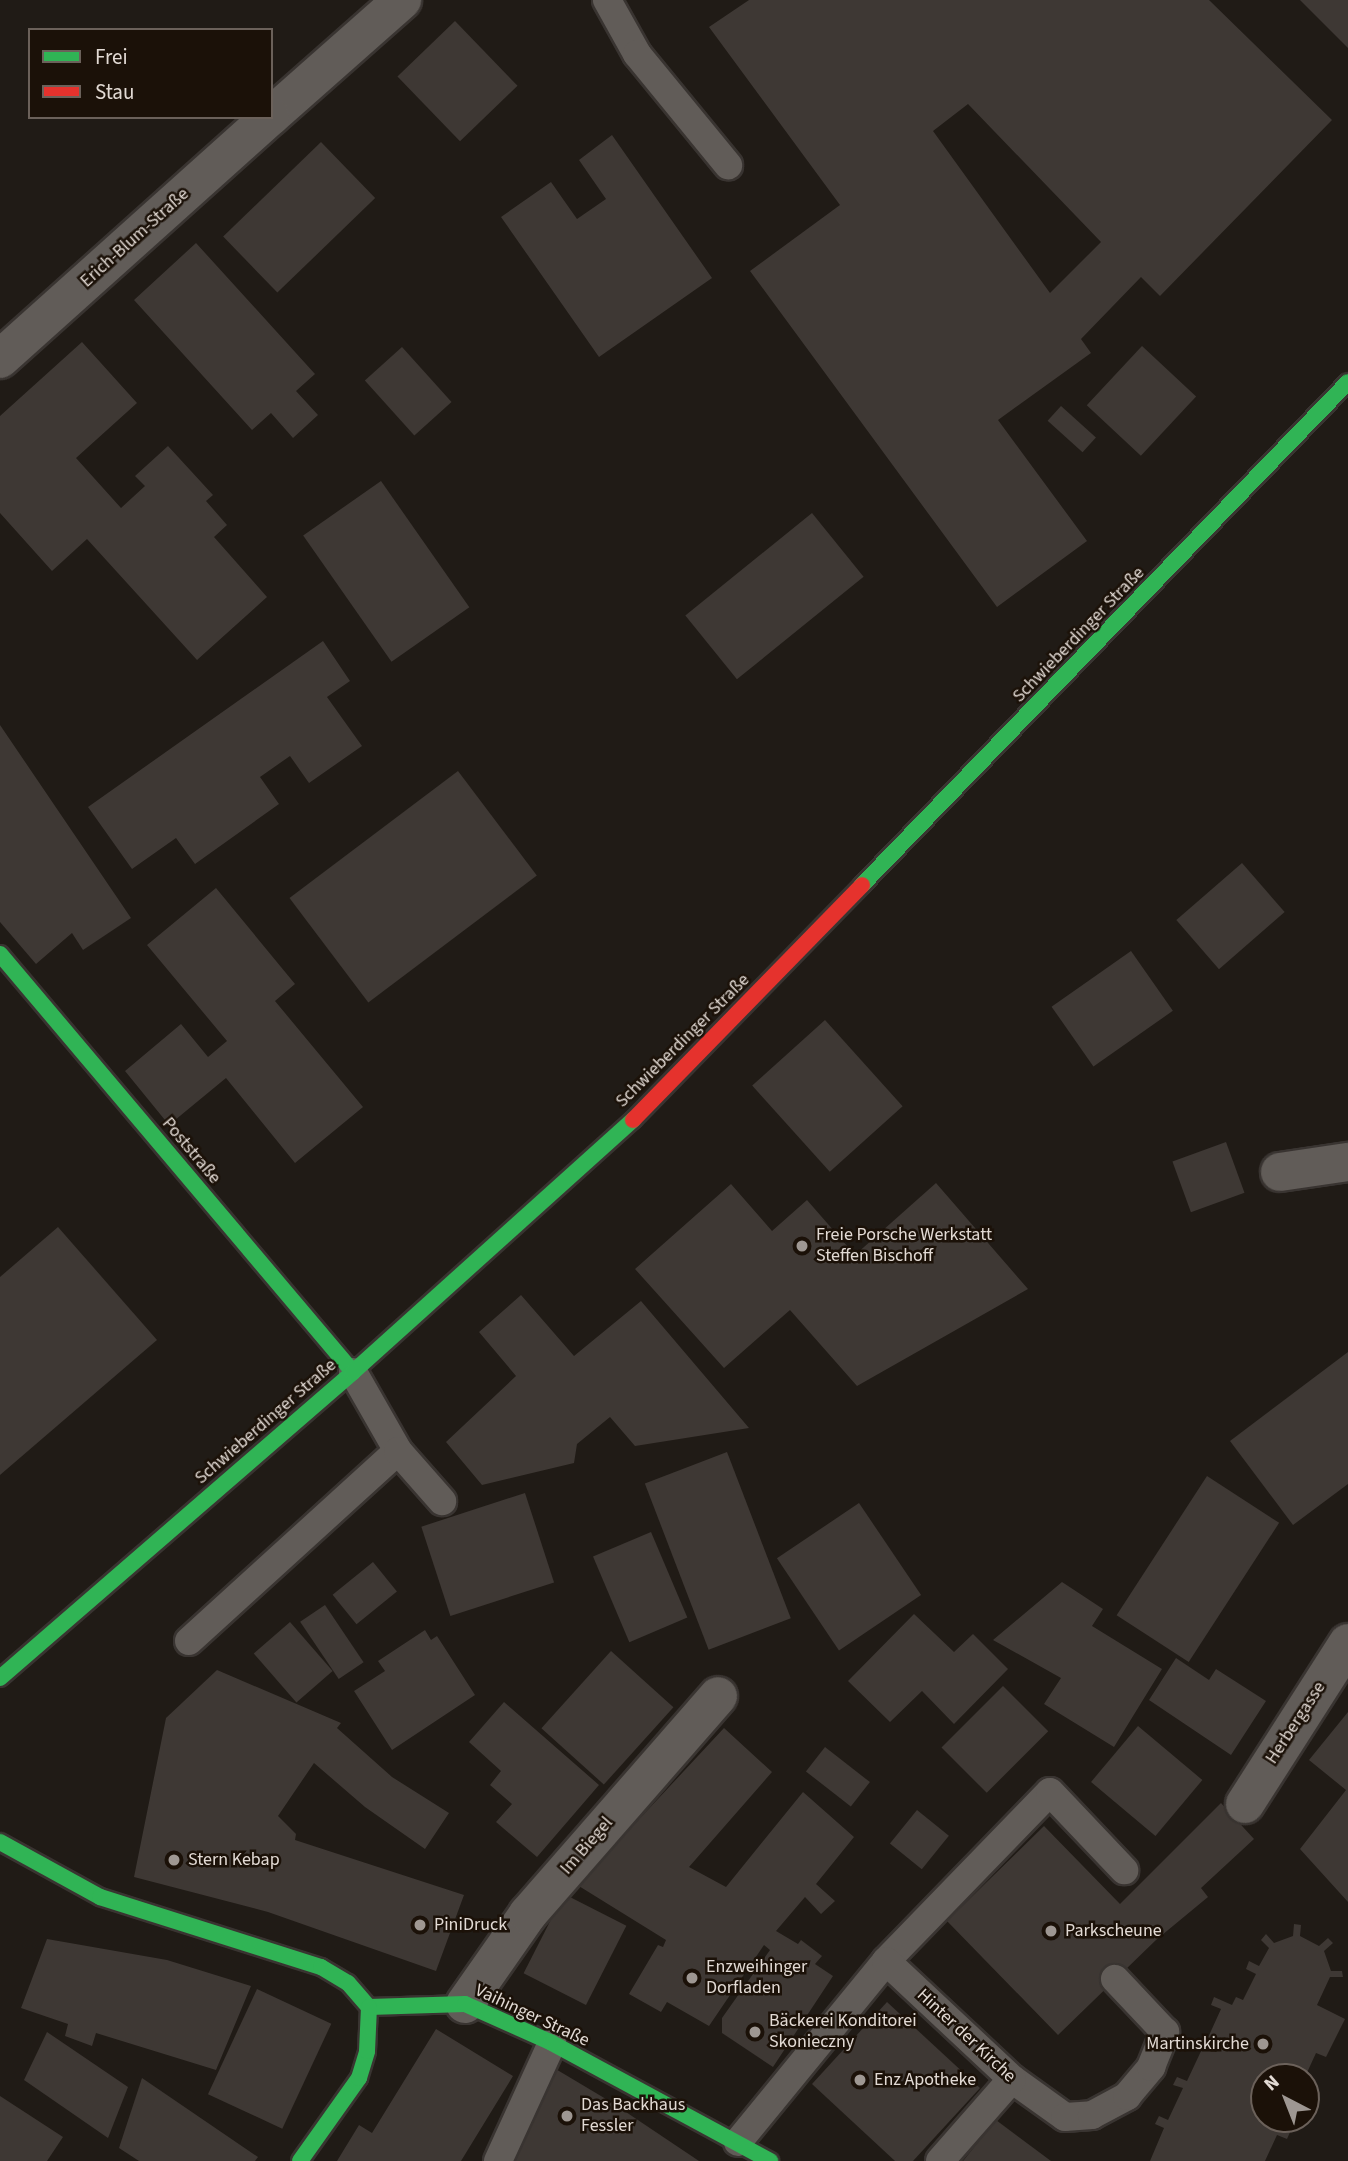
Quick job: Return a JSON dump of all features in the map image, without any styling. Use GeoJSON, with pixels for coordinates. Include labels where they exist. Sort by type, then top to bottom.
{"type":"FeatureCollection","features":[{"type":"Feature","properties":{"kind":"main road","name":"Schwieberdinger Straße"},"geometry":{"type":"LineString","coordinates":[[0,1678],[353,1373],[652,1103],[1348,382]]}},
{"type":"Feature","properties":{"kind":"main road","name":"Poststraße"},"geometry":{"type":"LineString","coordinates":[[0,954],[353,1373]]}},
{"type":"Feature","properties":{"kind":"main road"},"geometry":{"type":"LineString","coordinates":[[0,1842],[100,1897],[321,1967],[348,1983],[369,2007],[367,2050],[359,2078],[300,2161]]}},
{"type":"Feature","properties":{"kind":"main road","name":"Vaihinger Straße"},"geometry":{"type":"LineString","coordinates":[[369,2007],[465,2004],[552,2043],[738,2141],[770,2161]]}},
{"type":"Feature","properties":{"kind":"street","name":"Erich-Blum-Straße"},"geometry":{"type":"LineString","coordinates":[[273,115],[402,0]]}},
{"type":"Feature","properties":{"kind":"street","name":"Erich-Blum-Straße"},"geometry":{"type":"LineString","coordinates":[[0,359],[269,119]]}},
{"type":"Feature","properties":{"kind":"street"},"geometry":{"type":"LineString","coordinates":[[1280,1172],[1348,1162]]}},
{"type":"Feature","properties":{"kind":"street","name":"Herbergasse"},"geometry":{"type":"LineString","coordinates":[[1245,1804],[1348,1643]]}},
{"type":"Feature","properties":{"kind":"street","name":"Im Biegel"},"geometry":{"type":"LineString","coordinates":[[465,2004],[528,1914],[718,1696]]}},
{"type":"Feature","properties":{"kind":"lane"},"geometry":{"type":"LineString","coordinates":[[607,0],[636,54],[728,164]]}},
{"type":"Feature","properties":{"kind":"lane"},"geometry":{"type":"LineString","coordinates":[[353,1373],[398,1451],[442,1501]]}},
{"type":"Feature","properties":{"kind":"lane"},"geometry":{"type":"LineString","coordinates":[[190,1641],[398,1451]]}},
{"type":"Feature","properties":{"kind":"lane"},"geometry":{"type":"LineString","coordinates":[[738,2141],[886,1961],[1050,1792],[1124,1870]]}},
{"type":"Feature","properties":{"kind":"lane","name":"Hinter der Kirche"},"geometry":{"type":"LineString","coordinates":[[886,1961],[1012,2079],[1065,2117],[1092,2115],[1127,2096],[1151,2067],[1165,2032],[1115,1979]]}},
{"type":"Feature","properties":{"kind":"lane"},"geometry":{"type":"LineString","coordinates":[[498,2161],[552,2043]]}},
{"type":"Feature","properties":{"kind":"lane"},"geometry":{"type":"LineString","coordinates":[[940,2161],[1012,2079]]}},
{"type":"Feature","properties":{"kind":"building"},"geometry":{"type":"Polygon","coordinates":[[[749,0],[1209,0],[1332,120],[1160,296],[1141,277],[1081,339],[1091,353],[998,420],[1087,541],[997,607],[750,271],[840,205],[709,27],[749,0]],[[968,104],[933,131],[1050,293],[1101,242],[968,104]]]}},
{"type":"Feature","properties":{"kind":"building"},"geometry":{"type":"Polygon","coordinates":[[[1300,0],[1348,0],[1348,48],[1300,0]]]}},
{"type":"Feature","properties":{"kind":"building"},"geometry":{"type":"Polygon","coordinates":[[[455,21],[518,86],[460,141],[397,77],[455,21]]]}},
{"type":"Feature","properties":{"kind":"building"},"geometry":{"type":"Polygon","coordinates":[[[612,135],[712,278],[599,357],[501,217],[551,182],[577,219],[606,199],[579,160],[612,135]]]}},
{"type":"Feature","properties":{"kind":"building"},"geometry":{"type":"Polygon","coordinates":[[[321,142],[375,198],[277,293],[223,236],[321,142]]]}},
{"type":"Feature","properties":{"kind":"building"},"geometry":{"type":"Polygon","coordinates":[[[196,243],[315,374],[296,391],[318,415],[293,438],[271,413],[252,430],[134,300],[196,243]]]}},
{"type":"Feature","properties":{"kind":"building"},"geometry":{"type":"Polygon","coordinates":[[[82,342],[137,403],[76,458],[121,508],[145,486],[135,476],[168,446],[213,495],[206,501],[227,525],[214,537],[267,597],[197,660],[87,539],[52,571],[0,513],[0,416],[82,342]]]}},
{"type":"Feature","properties":{"kind":"building"},"geometry":{"type":"Polygon","coordinates":[[[1142,346],[1196,396],[1141,456],[1087,405],[1142,346]]]}},
{"type":"Feature","properties":{"kind":"building"},"geometry":{"type":"Polygon","coordinates":[[[402,347],[452,402],[414,435],[365,380],[402,347]]]}},
{"type":"Feature","properties":{"kind":"building"},"geometry":{"type":"Polygon","coordinates":[[[1061,406],[1096,437],[1083,452],[1048,421],[1061,406]]]}},
{"type":"Feature","properties":{"kind":"building"},"geometry":{"type":"Polygon","coordinates":[[[381,481],[469,607],[392,662],[303,535],[381,481]]]}},
{"type":"Feature","properties":{"kind":"building"},"geometry":{"type":"Polygon","coordinates":[[[812,513],[864,577],[737,679],[685,616],[812,513]]]}},
{"type":"Feature","properties":{"kind":"building"},"geometry":{"type":"Polygon","coordinates":[[[323,641],[350,681],[327,697],[362,746],[309,783],[290,756],[260,777],[279,804],[195,864],[176,838],[132,869],[88,807],[323,641]]]}},
{"type":"Feature","properties":{"kind":"building"},"geometry":{"type":"Polygon","coordinates":[[[0,725],[131,918],[83,950],[72,933],[36,964],[0,922],[0,725]]]}},
{"type":"Feature","properties":{"kind":"building"},"geometry":{"type":"Polygon","coordinates":[[[458,771],[537,876],[368,1003],[289,898],[458,771]]]}},
{"type":"Feature","properties":{"kind":"building"},"geometry":{"type":"Polygon","coordinates":[[[1242,863],[1285,912],[1219,969],[1176,920],[1242,863]]]}},
{"type":"Feature","properties":{"kind":"building"},"geometry":{"type":"Polygon","coordinates":[[[216,888],[295,984],[275,1001],[363,1107],[295,1163],[226,1078],[169,1125],[125,1071],[181,1024],[208,1057],[227,1041],[147,945],[216,888]]]}},
{"type":"Feature","properties":{"kind":"building"},"geometry":{"type":"Polygon","coordinates":[[[1131,951],[1173,1011],[1093,1066],[1052,1007],[1131,951]]]}},
{"type":"Feature","properties":{"kind":"building"},"geometry":{"type":"Polygon","coordinates":[[[825,1020],[903,1106],[830,1172],[752,1086],[825,1020]]]}},
{"type":"Feature","properties":{"kind":"building"},"geometry":{"type":"Polygon","coordinates":[[[1226,1142],[1244,1193],[1191,1212],[1172,1161],[1226,1142]]]}},
{"type":"Feature","properties":{"kind":"building"},"geometry":{"type":"Polygon","coordinates":[[[936,1183],[1028,1289],[857,1386],[790,1310],[724,1368],[635,1269],[731,1184],[772,1231],[807,1200],[855,1255],[936,1183]]]}},
{"type":"Feature","properties":{"kind":"building"},"geometry":{"type":"Polygon","coordinates":[[[58,1227],[157,1340],[0,1475],[0,1277],[58,1227]]]}},
{"type":"Feature","properties":{"kind":"building"},"geometry":{"type":"Polygon","coordinates":[[[521,1295],[574,1356],[641,1301],[749,1428],[635,1446],[610,1417],[577,1444],[574,1463],[482,1485],[446,1442],[516,1376],[479,1332],[521,1295]]]}},
{"type":"Feature","properties":{"kind":"building"},"geometry":{"type":"Polygon","coordinates":[[[1348,1352],[1348,1484],[1293,1525],[1230,1441],[1348,1352]]]}},
{"type":"Feature","properties":{"kind":"building"},"geometry":{"type":"Polygon","coordinates":[[[727,1452],[791,1618],[709,1650],[645,1484],[727,1452]]]}},
{"type":"Feature","properties":{"kind":"building"},"geometry":{"type":"Polygon","coordinates":[[[1207,1476],[1279,1523],[1189,1662],[1117,1615],[1207,1476]]]}},
{"type":"Feature","properties":{"kind":"building"},"geometry":{"type":"Polygon","coordinates":[[[525,1493],[554,1582],[450,1616],[421,1527],[525,1493]]]}},
{"type":"Feature","properties":{"kind":"building"},"geometry":{"type":"Polygon","coordinates":[[[859,1503],[921,1595],[839,1650],[777,1558],[859,1503]]]}},
{"type":"Feature","properties":{"kind":"building"},"geometry":{"type":"Polygon","coordinates":[[[651,1532],[687,1618],[629,1642],[593,1557],[651,1532]]]}},
{"type":"Feature","properties":{"kind":"building"},"geometry":{"type":"Polygon","coordinates":[[[373,1562],[397,1592],[357,1624],[333,1595],[373,1562]]]}},
{"type":"Feature","properties":{"kind":"building"},"geometry":{"type":"Polygon","coordinates":[[[1062,1582],[1103,1609],[1092,1626],[1162,1669],[1114,1747],[1044,1704],[1061,1678],[993,1640],[1062,1582]]]}},
{"type":"Feature","properties":{"kind":"building"},"geometry":{"type":"Polygon","coordinates":[[[325,1605],[364,1662],[339,1679],[300,1622],[325,1605]]]}},
{"type":"Feature","properties":{"kind":"building"},"geometry":{"type":"Polygon","coordinates":[[[914,1614],[954,1652],[973,1634],[1008,1669],[954,1724],[922,1691],[890,1722],[848,1681],[914,1614]]]}},
{"type":"Feature","properties":{"kind":"building"},"geometry":{"type":"Polygon","coordinates":[[[290,1622],[333,1671],[296,1703],[254,1653],[290,1622]]]}},
{"type":"Feature","properties":{"kind":"building"},"geometry":{"type":"Polygon","coordinates":[[[425,1630],[431,1640],[437,1636],[475,1695],[392,1750],[354,1691],[385,1671],[378,1661],[425,1630]]]}},
{"type":"Feature","properties":{"kind":"building"},"geometry":{"type":"Polygon","coordinates":[[[611,1651],[673,1707],[604,1784],[541,1728],[611,1651]]]}},
{"type":"Feature","properties":{"kind":"building"},"geometry":{"type":"Polygon","coordinates":[[[1176,1658],[1209,1680],[1216,1669],[1266,1701],[1231,1755],[1149,1700],[1176,1658]]]}},
{"type":"Feature","properties":{"kind":"building"},"geometry":{"type":"Polygon","coordinates":[[[217,1670],[341,1723],[337,1728],[392,1777],[449,1813],[425,1849],[365,1807],[314,1763],[278,1816],[296,1834],[295,1840],[464,1895],[436,1971],[268,1912],[134,1877],[166,1718],[217,1670]]]}},
{"type":"Feature","properties":{"kind":"building"},"geometry":{"type":"Polygon","coordinates":[[[1003,1686],[1048,1731],[987,1793],[941,1748],[1003,1686]]]}},
{"type":"Feature","properties":{"kind":"building"},"geometry":{"type":"Polygon","coordinates":[[[504,1702],[599,1785],[537,1857],[496,1822],[512,1804],[490,1785],[501,1771],[469,1742],[504,1702]]]}},
{"type":"Feature","properties":{"kind":"building"},"geometry":{"type":"Polygon","coordinates":[[[1348,1712],[1348,1902],[1300,1849],[1346,1790],[1309,1760],[1348,1712]]]}},
{"type":"Feature","properties":{"kind":"building"},"geometry":{"type":"Polygon","coordinates":[[[1138,1726],[1202,1780],[1155,1836],[1091,1782],[1138,1726]]]}},
{"type":"Feature","properties":{"kind":"building"},"geometry":{"type":"Polygon","coordinates":[[[724,1728],[772,1772],[689,1867],[726,1887],[803,1792],[854,1837],[816,1884],[835,1901],[821,1914],[805,1897],[776,1931],[798,1944],[801,1940],[822,1956],[815,1964],[833,1976],[773,2067],[722,2033],[722,2018],[770,1950],[764,1945],[709,2026],[667,2002],[661,2012],[629,1994],[658,1945],[663,1947],[666,1940],[574,1883],[615,1821],[629,1830],[724,1728]]]}},
{"type":"Feature","properties":{"kind":"building"},"geometry":{"type":"Polygon","coordinates":[[[825,1747],[870,1782],[851,1807],[806,1771],[825,1747]]]}},
{"type":"Feature","properties":{"kind":"building","name":"Parkscheune"},"geometry":{"type":"Polygon","coordinates":[[[1221,1803],[1254,1839],[1201,1888],[1208,1897],[1156,1940],[1058,2035],[947,1921],[1044,1826],[1120,1904],[1221,1803]]]}},
{"type":"Feature","properties":{"kind":"building"},"geometry":{"type":"Polygon","coordinates":[[[917,1810],[949,1836],[922,1869],[890,1843],[917,1810]]]}},
{"type":"Feature","properties":{"kind":"building"},"geometry":{"type":"Polygon","coordinates":[[[564,1894],[626,1926],[586,2005],[524,1973],[564,1894]]]}},
{"type":"Feature","properties":{"kind":"building","name":"Martinskirche"},"geometry":{"type":"Polygon","coordinates":[[[1294,1924],[1301,1925],[1300,1936],[1319,1946],[1328,1938],[1333,1943],[1324,1951],[1331,1971],[1342,1971],[1343,1977],[1330,1977],[1317,2005],[1345,2019],[1326,2057],[1316,2053],[1311,2063],[1250,2063],[1250,2133],[1290,2133],[1287,2139],[1277,2135],[1265,2161],[1150,2161],[1164,2128],[1155,2124],[1159,2116],[1168,2120],[1183,2088],[1173,2085],[1177,2077],[1187,2081],[1202,2049],[1193,2045],[1196,2038],[1206,2042],[1221,2009],[1211,2005],[1214,1997],[1232,2005],[1236,1997],[1243,2000],[1256,1974],[1246,1969],[1249,1961],[1259,1966],[1269,1948],[1261,1940],[1266,1934],[1274,1943],[1293,1936],[1294,1924]]]}},
{"type":"Feature","properties":{"kind":"building"},"geometry":{"type":"Polygon","coordinates":[[[47,1939],[167,1960],[251,1986],[216,2070],[96,2033],[92,2046],[65,2036],[68,2024],[21,2008],[47,1939]]]}},
{"type":"Feature","properties":{"kind":"building"},"geometry":{"type":"Polygon","coordinates":[[[257,1989],[331,2024],[282,2129],[208,2094],[257,1989]]]}},
{"type":"Feature","properties":{"kind":"building"},"geometry":{"type":"Polygon","coordinates":[[[887,2002],[980,2088],[913,2161],[895,2161],[812,2084],[887,2002]]]}},
{"type":"Feature","properties":{"kind":"building"},"geometry":{"type":"Polygon","coordinates":[[[436,2029],[513,2076],[461,2161],[337,2161],[359,2125],[372,2133],[436,2029]]]}},
{"type":"Feature","properties":{"kind":"building"},"geometry":{"type":"Polygon","coordinates":[[[47,2032],[128,2087],[108,2138],[24,2080],[47,2032]]]}},
{"type":"Feature","properties":{"kind":"building"},"geometry":{"type":"Polygon","coordinates":[[[554,2068],[611,2102],[699,2161],[510,2161],[554,2068]]]}},
{"type":"Feature","properties":{"kind":"building"},"geometry":{"type":"Polygon","coordinates":[[[142,2078],[258,2157],[255,2161],[139,2161],[119,2148],[142,2078]]]}},
{"type":"Feature","properties":{"kind":"building"},"geometry":{"type":"Polygon","coordinates":[[[0,2096],[63,2137],[47,2161],[0,2161],[0,2096]]]}},
{"type":"Feature","properties":{"kind":"building"},"geometry":{"type":"Polygon","coordinates":[[[996,2120],[1051,2161],[963,2161],[996,2120]]]}},
{"type":"Feature","properties":{"kind":"traffic: fast"},"geometry":{"type":"LineString","coordinates":[[862,885],[1348,382]]}},
{"type":"Feature","properties":{"kind":"traffic: fast"},"geometry":{"type":"LineString","coordinates":[[0,954],[353,1372]]}},
{"type":"Feature","properties":{"kind":"traffic: fast"},"geometry":{"type":"LineString","coordinates":[[0,1678],[353,1372],[633,1120]]}},
{"type":"Feature","properties":{"kind":"traffic: fast"},"geometry":{"type":"LineString","coordinates":[[0,1842],[100,1897],[321,1967],[348,1983],[369,2007],[465,2004],[552,2043],[770,2161]]}},
{"type":"Feature","properties":{"kind":"traffic: fast"},"geometry":{"type":"LineString","coordinates":[[300,2161],[359,2078],[367,2051],[369,2007]]}},
{"type":"Feature","properties":{"kind":"traffic: jam"},"geometry":{"type":"LineString","coordinates":[[633,1120],[862,885]]}},
{"type":"Feature","properties":{"kind":"place","name":"Freie Porsche Werkstatt Steffen Bischoff"},"geometry":{"type":"Point","coordinates":[802,1246]}},
{"type":"Feature","properties":{"kind":"place","name":"Stern Kebap"},"geometry":{"type":"Point","coordinates":[174,1860]}},
{"type":"Feature","properties":{"kind":"place","name":"PiniDruck"},"geometry":{"type":"Point","coordinates":[420,1925]}},
{"type":"Feature","properties":{"kind":"place","name":"Parkscheune"},"geometry":{"type":"Point","coordinates":[1051,1931]}},
{"type":"Feature","properties":{"kind":"place","name":"Enzweihinger Dorfladen"},"geometry":{"type":"Point","coordinates":[692,1978]}},
{"type":"Feature","properties":{"kind":"place","name":"Bäckerei Konditorei Skonieczny"},"geometry":{"type":"Point","coordinates":[755,2032]}},
{"type":"Feature","properties":{"kind":"place","name":"Martinskirche"},"geometry":{"type":"Point","coordinates":[1263,2044]}},
{"type":"Feature","properties":{"kind":"place","name":"Enz Apotheke"},"geometry":{"type":"Point","coordinates":[860,2080]}},
{"type":"Feature","properties":{"kind":"place","name":"Das Backhaus Fessler"},"geometry":{"type":"Point","coordinates":[567,2116]}}]}
